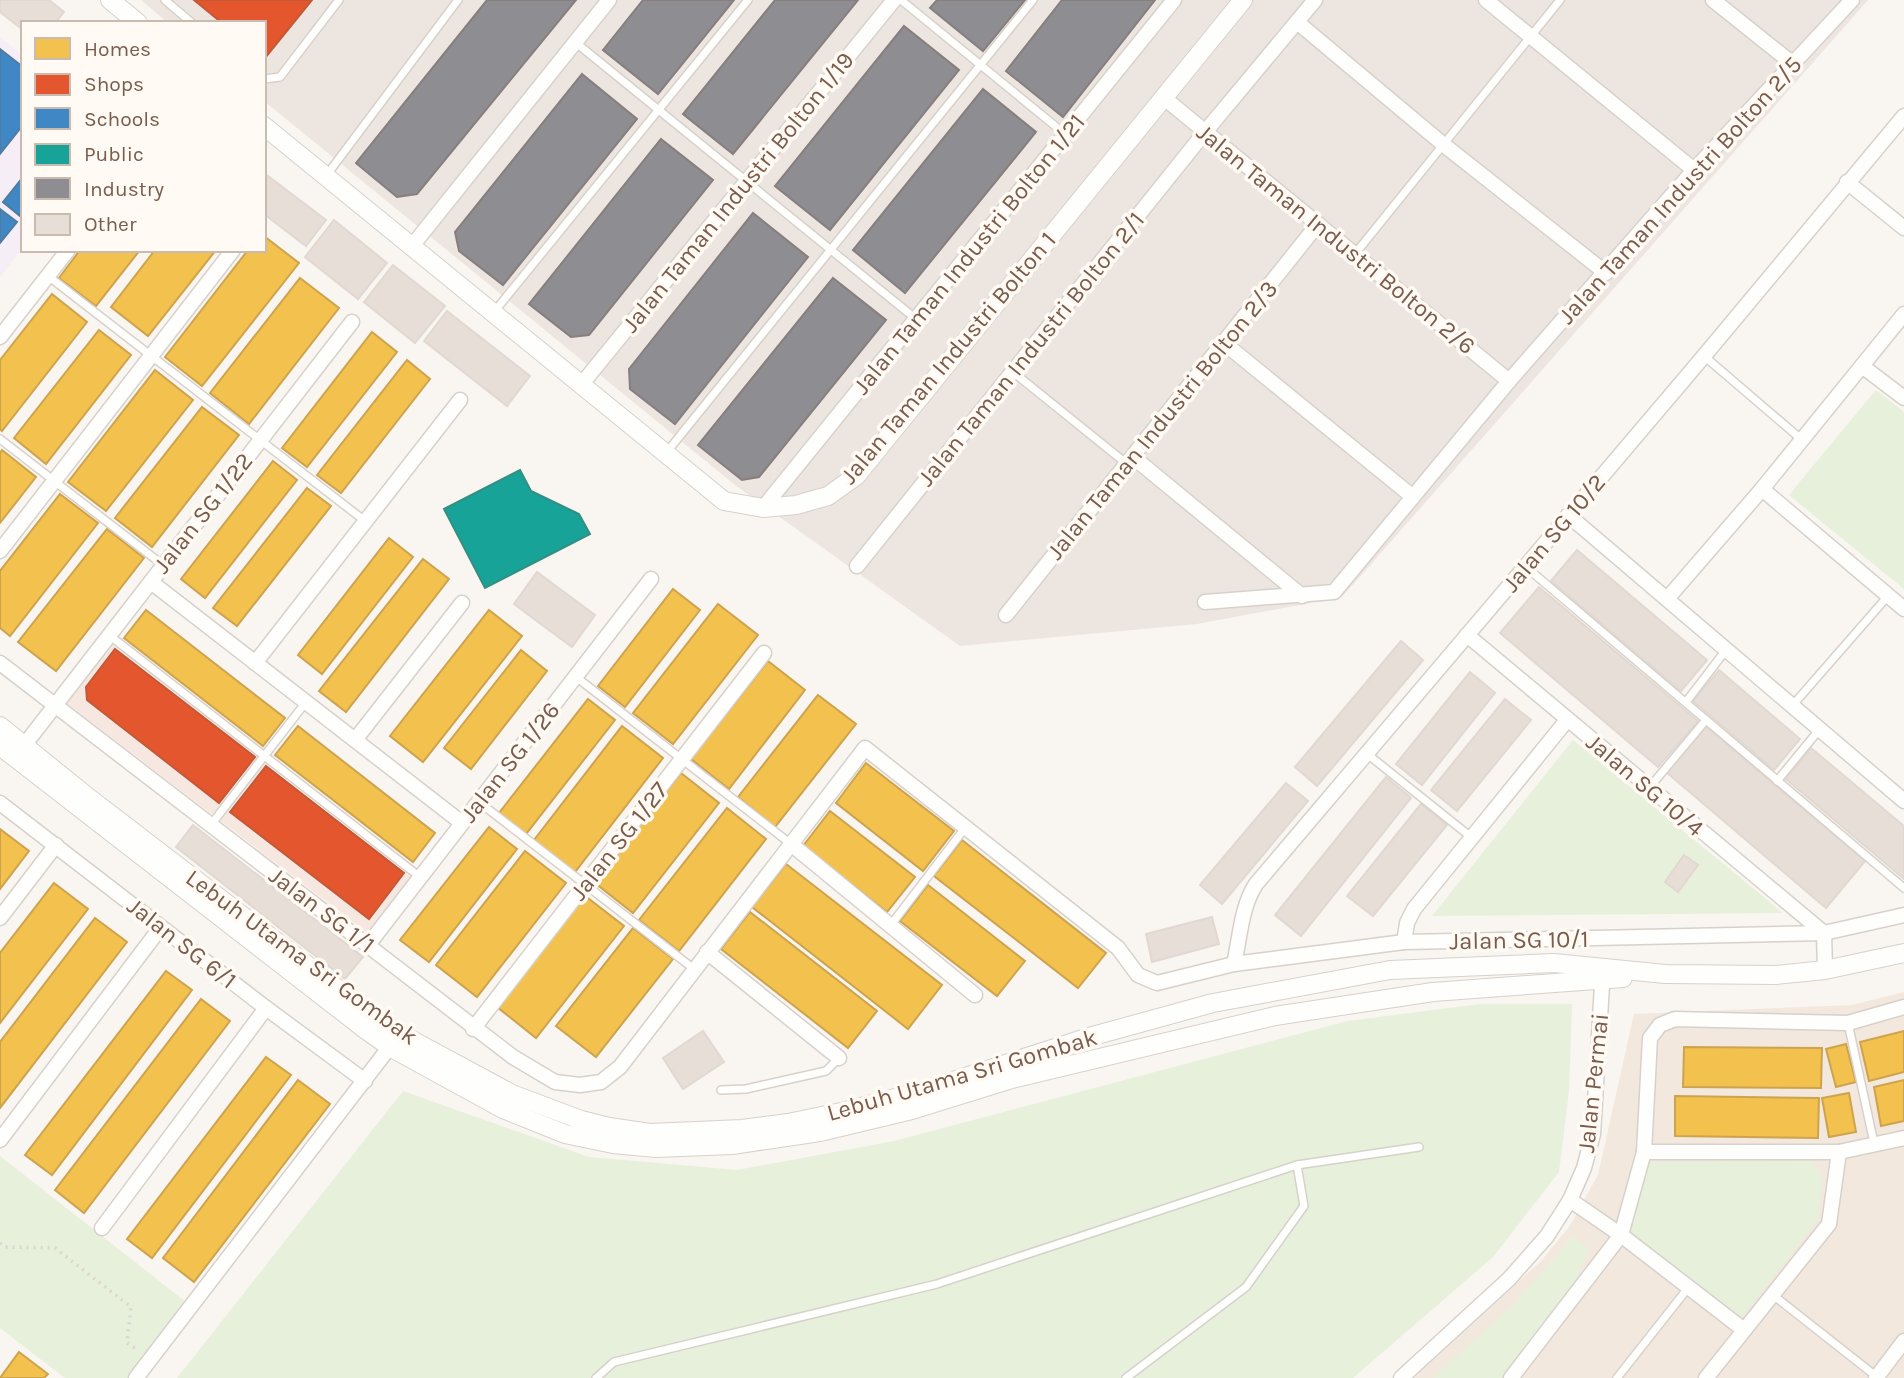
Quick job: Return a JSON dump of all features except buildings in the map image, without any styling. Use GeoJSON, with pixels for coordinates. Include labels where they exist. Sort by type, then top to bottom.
{"type":"FeatureCollection","features":[{"type":"Feature","properties":{"kind":"street"},"geometry":{"type":"LineString","coordinates":[[110,0],[136,21]]}},
{"type":"Feature","properties":{"kind":"street"},"geometry":{"type":"LineString","coordinates":[[412,246],[609,0]]}},
{"type":"Feature","properties":{"kind":"street","name":"Jalan Taman Industri Bolton 1/19"},"geometry":{"type":"LineString","coordinates":[[581,385],[894,0]]}},
{"type":"Feature","properties":{"kind":"street","name":"Jalan Taman Industri Bolton 1/21"},"geometry":{"type":"LineString","coordinates":[[763,509],[1174,0]]}},
{"type":"Feature","properties":{"kind":"street","name":"Jalan Taman Industri Bolton 1"},"geometry":{"type":"LineString","coordinates":[[266,128],[724,502],[763,509],[796,505],[828,496],[856,476],[1243,0]]}},
{"type":"Feature","properties":{"kind":"street"},"geometry":{"type":"LineString","coordinates":[[1205,132],[1315,0]]}},
{"type":"Feature","properties":{"kind":"street"},"geometry":{"type":"LineString","coordinates":[[1486,0],[1694,170]]}},
{"type":"Feature","properties":{"kind":"street"},"geometry":{"type":"LineString","coordinates":[[1713,0],[1793,64]]}},
{"type":"Feature","properties":{"kind":"street","name":"Jalan Taman Industri Bolton 2/5"},"geometry":{"type":"LineString","coordinates":[[1205,603],[1334,592],[1509,381],[1694,170],[1852,0]]}},
{"type":"Feature","properties":{"kind":"street"},"geometry":{"type":"LineString","coordinates":[[1297,22],[1444,145],[1606,273]]}},
{"type":"Feature","properties":{"kind":"street","name":"Jalan Taman Industri Bolton 2/6"},"geometry":{"type":"LineString","coordinates":[[1163,97],[1509,381]]}},
{"type":"Feature","properties":{"kind":"street","name":"Jalan SG 10/2"},"geometry":{"type":"LineString","coordinates":[[1234,964],[1249,895],[1904,116]]}},
{"type":"Feature","properties":{"kind":"street","name":"Jalan Taman Industri Bolton 2/1"},"geometry":{"type":"LineString","coordinates":[[857,566],[1205,132]]}},
{"type":"Feature","properties":{"kind":"street"},"geometry":{"type":"LineString","coordinates":[[1847,182],[1904,228]]}},
{"type":"Feature","properties":{"kind":"street","name":"Jalan Taman Industri Bolton 2/3"},"geometry":{"type":"LineString","coordinates":[[1006,615],[1318,224]]}},
{"type":"Feature","properties":{"kind":"street"},"geometry":{"type":"LineString","coordinates":[[0,337],[66,252]]}},
{"type":"Feature","properties":{"kind":"street"},"geometry":{"type":"LineString","coordinates":[[0,551],[231,252]]}},
{"type":"Feature","properties":{"kind":"street"},"geometry":{"type":"LineString","coordinates":[[1667,599],[1762,489],[1904,314]]}},
{"type":"Feature","properties":{"kind":"street","name":"Jalan SG 1/22"},"geometry":{"type":"LineString","coordinates":[[55,706],[352,321]]}},
{"type":"Feature","properties":{"kind":"street"},"geometry":{"type":"LineString","coordinates":[[1224,342],[1413,497]]}},
{"type":"Feature","properties":{"kind":"street"},"geometry":{"type":"LineString","coordinates":[[1862,366],[1904,398]]}},
{"type":"Feature","properties":{"kind":"street"},"geometry":{"type":"LineString","coordinates":[[256,663],[460,400]]}},
{"type":"Feature","properties":{"kind":"street"},"geometry":{"type":"LineString","coordinates":[[1130,461],[1302,596]]}},
{"type":"Feature","properties":{"kind":"street"},"geometry":{"type":"LineString","coordinates":[[1762,489],[1904,609]]}},
{"type":"Feature","properties":{"kind":"street"},"geometry":{"type":"LineString","coordinates":[[1568,515],[1904,801]]}},
{"type":"Feature","properties":{"kind":"street","name":"Jalan SG 1/26"},"geometry":{"type":"LineString","coordinates":[[368,945],[651,579]]}},
{"type":"Feature","properties":{"kind":"street"},"geometry":{"type":"LineString","coordinates":[[150,582],[462,823]]}},
{"type":"Feature","properties":{"kind":"street"},"geometry":{"type":"LineString","coordinates":[[355,740],[462,603]]}},
{"type":"Feature","properties":{"kind":"street","name":"Jalan SG 10/4"},"geometry":{"type":"LineString","coordinates":[[1467,635],[1824,933]]}},
{"type":"Feature","properties":{"kind":"street","name":"Jalan SG 1/27"},"geometry":{"type":"LineString","coordinates":[[474,1029],[764,653]]}},
{"type":"Feature","properties":{"kind":"street","name":"Jalan SG 1/1"},"geometry":{"type":"LineString","coordinates":[[0,663],[474,1029],[555,1082],[580,1085],[601,1082],[620,1067],[694,969]]}},
{"type":"Feature","properties":{"kind":"street"},"geometry":{"type":"LineString","coordinates":[[20,752],[55,706]]}},
{"type":"Feature","properties":{"kind":"street"},"geometry":{"type":"LineString","coordinates":[[1404,942],[1407,923],[1414,909],[1567,720]]}},
{"type":"Feature","properties":{"kind":"street","name":"Lebuh Utama Sri Gombak"},"geometry":{"type":"LineString","coordinates":[[0,726],[20,752],[355,1022],[512,1094],[581,1120],[610,1127],[650,1133],[700,1132],[788,1123],[922,1091],[1089,1037],[1201,1006],[1390,970],[1554,963],[1603,974]]}},
{"type":"Feature","properties":{"kind":"street","name":"Lebuh Utama Sri Gombak"},"geometry":{"type":"LineString","coordinates":[[0,746],[20,752]]}},
{"type":"Feature","properties":{"kind":"street"},"geometry":{"type":"LineString","coordinates":[[694,969],[865,748],[965,828]]}},
{"type":"Feature","properties":{"kind":"street","name":"Jalan SG 6/1"},"geometry":{"type":"LineString","coordinates":[[0,803],[266,1009],[365,1081]]}},
{"type":"Feature","properties":{"kind":"street","name":"Jalan SG 10/1"},"geometry":{"type":"LineString","coordinates":[[965,828],[1118,948],[1138,975],[1157,983],[1234,964],[1404,942],[1824,933],[1904,915]]}},
{"type":"Feature","properties":{"kind":"street"},"geometry":{"type":"LineString","coordinates":[[791,844],[975,995]]}},
{"type":"Feature","properties":{"kind":"street"},"geometry":{"type":"LineString","coordinates":[[0,918],[56,845]]}},
{"type":"Feature","properties":{"kind":"street"},"geometry":{"type":"LineString","coordinates":[[0,1140],[161,927]]}},
{"type":"Feature","properties":{"kind":"street"},"geometry":{"type":"LineString","coordinates":[[1824,933],[1825,970]]}},
{"type":"Feature","properties":{"kind":"street"},"geometry":{"type":"LineString","coordinates":[[708,952],[839,1058]]}},
{"type":"Feature","properties":{"kind":"street","name":"Lebuh Utama Sri Gombak"},"geometry":{"type":"LineString","coordinates":[[395,1040],[503,1110],[565,1134],[613,1144],[645,1147],[732,1145],[820,1132],[912,1110],[1012,1079],[1275,1016],[1433,992],[1603,974],[1776,975],[1825,970],[1904,953]]}},
{"type":"Feature","properties":{"kind":"street","name":"Jalan Permai"},"geometry":{"type":"LineString","coordinates":[[1401,1378],[1509,1279],[1547,1236],[1570,1200],[1584,1168],[1593,1134],[1603,974]]}},
{"type":"Feature","properties":{"kind":"street"},"geometry":{"type":"LineString","coordinates":[[1511,1378],[1621,1235],[1644,1152],[1650,1038],[1660,1025],[1675,1019],[1848,1023],[1904,1007]]}},
{"type":"Feature","properties":{"kind":"street"},"geometry":{"type":"LineString","coordinates":[[102,1228],[266,1009]]}},
{"type":"Feature","properties":{"kind":"street"},"geometry":{"type":"LineString","coordinates":[[136,1378],[395,1040]]}},
{"type":"Feature","properties":{"kind":"street"},"geometry":{"type":"LineString","coordinates":[[1644,1152],[1839,1152],[1904,1138]]}},
{"type":"Feature","properties":{"kind":"street"},"geometry":{"type":"LineString","coordinates":[[1706,1378],[1829,1224],[1839,1152]]}},
{"type":"Feature","properties":{"kind":"street"},"geometry":{"type":"LineString","coordinates":[[1570,1200],[1621,1235],[1744,1330]]}},
{"type":"Feature","properties":{"kind":"street"},"geometry":{"type":"LineString","coordinates":[[1876,1377],[1904,1341]]}},
{"type":"Feature","properties":{"kind":"lane"},"geometry":{"type":"LineString","coordinates":[[165,0],[190,21]]}},
{"type":"Feature","properties":{"kind":"lane"},"geometry":{"type":"LineString","coordinates":[[266,79],[280,77],[339,0]]}},
{"type":"Feature","properties":{"kind":"lane"},"geometry":{"type":"LineString","coordinates":[[326,176],[458,0]]}},
{"type":"Feature","properties":{"kind":"lane"},"geometry":{"type":"LineString","coordinates":[[493,313],[748,0]]}},
{"type":"Feature","properties":{"kind":"lane"},"geometry":{"type":"LineString","coordinates":[[901,0],[1066,135]]}},
{"type":"Feature","properties":{"kind":"lane"},"geometry":{"type":"LineString","coordinates":[[666,454],[1033,0]]}},
{"type":"Feature","properties":{"kind":"lane"},"geometry":{"type":"LineString","coordinates":[[1355,255],[1560,0]]}},
{"type":"Feature","properties":{"kind":"lane"},"geometry":{"type":"LineString","coordinates":[[575,43],[916,319]]}},
{"type":"Feature","properties":{"kind":"lane"},"geometry":{"type":"LineString","coordinates":[[48,275],[365,521]]}},
{"type":"Feature","properties":{"kind":"lane"},"geometry":{"type":"LineString","coordinates":[[1704,356],[1801,439]]}},
{"type":"Feature","properties":{"kind":"lane"},"geometry":{"type":"LineString","coordinates":[[1013,372],[1130,461]]}},
{"type":"Feature","properties":{"kind":"lane"},"geometry":{"type":"LineString","coordinates":[[0,439],[163,565]]}},
{"type":"Feature","properties":{"kind":"lane"},"geometry":{"type":"LineString","coordinates":[[1525,566],[1904,888]]}},
{"type":"Feature","properties":{"kind":"lane"},"geometry":{"type":"LineString","coordinates":[[1792,706],[1888,595]]}},
{"type":"Feature","properties":{"kind":"lane"},"geometry":{"type":"LineString","coordinates":[[109,635],[421,877]]}},
{"type":"Feature","properties":{"kind":"lane"},"geometry":{"type":"LineString","coordinates":[[1686,702],[1727,650]]}},
{"type":"Feature","properties":{"kind":"lane"},"geometry":{"type":"LineString","coordinates":[[576,677],[791,844]]}},
{"type":"Feature","properties":{"kind":"lane"},"geometry":{"type":"LineString","coordinates":[[211,825],[306,702]]}},
{"type":"Feature","properties":{"kind":"lane"},"geometry":{"type":"LineString","coordinates":[[1648,788],[1706,720]]}},
{"type":"Feature","properties":{"kind":"lane"},"geometry":{"type":"LineString","coordinates":[[1777,780],[1820,729]]}},
{"type":"Feature","properties":{"kind":"lane"},"geometry":{"type":"LineString","coordinates":[[1366,753],[1471,837]]}},
{"type":"Feature","properties":{"kind":"lane"},"geometry":{"type":"LineString","coordinates":[[479,802],[694,969]]}},
{"type":"Feature","properties":{"kind":"lane"},"geometry":{"type":"LineString","coordinates":[[890,926],[965,828]]}},
{"type":"Feature","properties":{"kind":"lane"},"geometry":{"type":"LineString","coordinates":[[1848,1023],[1874,1143]]}},
{"type":"Feature","properties":{"kind":"lane"},"geometry":{"type":"LineString","coordinates":[[721,1090],[746,1089],[826,1071],[839,1058]]}},
{"type":"Feature","properties":{"kind":"lane"},"geometry":{"type":"LineString","coordinates":[[596,1378],[614,1362],[937,1284],[1297,1165],[1419,1147]]}},
{"type":"Feature","properties":{"kind":"lane"},"geometry":{"type":"LineString","coordinates":[[1126,1378],[1246,1287],[1304,1206],[1297,1165]]}},
{"type":"Feature","properties":{"kind":"lane"},"geometry":{"type":"LineString","coordinates":[[1617,1378],[1689,1287]]}},
{"type":"Feature","properties":{"kind":"lane"},"geometry":{"type":"LineString","coordinates":[[1773,1295],[1876,1377]]}},
{"type":"Feature","properties":{"kind":"path"},"geometry":{"type":"LineString","coordinates":[[0,1243],[5,1247],[55,1248],[131,1307],[127,1343],[150,1359]]}},
{"type":"Feature","properties":{"kind":"shaded area"},"geometry":{"type":"Polygon","coordinates":[[[141,0],[1868,0],[1342,597],[1197,624],[960,646],[735,485],[266,103],[266,21],[166,21],[141,0]]]}},
{"type":"Feature","properties":{"kind":"shaded area"},"geometry":{"type":"Polygon","coordinates":[[[0,37],[21,54],[21,251],[0,277],[0,37]]]}},
{"type":"Feature","properties":{"kind":"shaded area"},"geometry":{"type":"Polygon","coordinates":[[[112,644],[412,878],[369,934],[65,702],[112,644]]]}},
{"type":"Feature","properties":{"kind":"shaded area"},"geometry":{"type":"Polygon","coordinates":[[[1904,992],[1904,1378],[1414,1378],[1542,1260],[1569,1227],[1598,1175],[1634,1014],[1852,1005],[1904,992]]]}},
{"type":"Feature","properties":{"kind":"green space"},"geometry":{"type":"Polygon","coordinates":[[[1876,390],[1904,412],[1904,589],[1789,495],[1876,390]]]}},
{"type":"Feature","properties":{"kind":"green space"},"geometry":{"type":"Polygon","coordinates":[[[1573,740],[1783,913],[1432,916],[1573,740]]]}},
{"type":"Feature","properties":{"kind":"green space"},"geometry":{"type":"Polygon","coordinates":[[[1480,1004],[1572,1004],[1569,1091],[1559,1172],[1493,1257],[1353,1378],[177,1378],[403,1091],[589,1157],[737,1170],[894,1141],[1348,1021],[1480,1004]]]}},
{"type":"Feature","properties":{"kind":"green space"},"geometry":{"type":"Polygon","coordinates":[[[0,1156],[191,1306],[136,1378],[65,1378],[0,1328],[0,1156]]]}},
{"type":"Feature","properties":{"kind":"green space"},"geometry":{"type":"Polygon","coordinates":[[[1812,1161],[1823,1179],[1817,1221],[1742,1317],[1627,1231],[1650,1162],[1812,1161]]]}},
{"type":"Feature","properties":{"kind":"green space"},"geometry":{"type":"Polygon","coordinates":[[[1573,1236],[1589,1249],[1573,1288],[1503,1378],[1433,1378],[1514,1304],[1573,1236]]]}}]}
